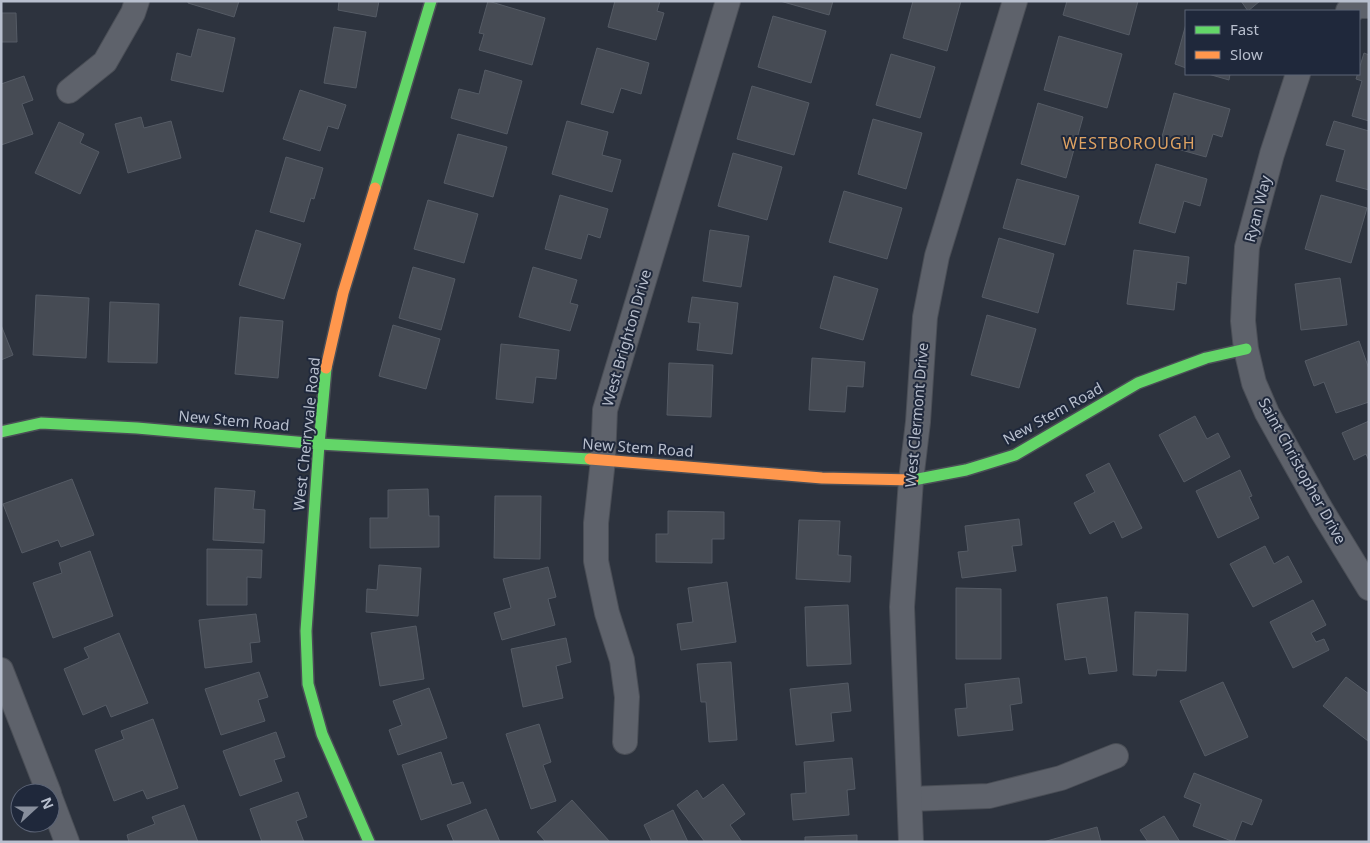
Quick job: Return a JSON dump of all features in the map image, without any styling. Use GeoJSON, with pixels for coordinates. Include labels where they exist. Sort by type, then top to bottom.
{"type":"FeatureCollection","features":[{"type":"Feature","properties":{"kind":"street"},"geometry":{"type":"LineString","coordinates":[[69,91],[105,62],[133,13],[137,1]]}},
{"type":"Feature","properties":{"kind":"street","name":"West Cherryvale Road"},"geometry":{"type":"LineString","coordinates":[[369,842],[322,734],[308,684],[306,631],[319,444],[326,370],[343,293],[431,1]]}},
{"type":"Feature","properties":{"kind":"street","name":"West Brighton Drive"},"geometry":{"type":"LineString","coordinates":[[624,742],[627,697],[622,660],[607,613],[596,561],[596,523],[603,460],[605,410],[728,1]]}},
{"type":"Feature","properties":{"kind":"street","name":"West Clermont Drive"},"geometry":{"type":"LineString","coordinates":[[911,842],[902,607],[925,317],[937,256],[1015,1]]}},
{"type":"Feature","properties":{"kind":"street"},"geometry":{"type":"LineString","coordinates":[[1350,10],[1360,6],[1369,6]]}},
{"type":"Feature","properties":{"kind":"street","name":"Ryan Way"},"geometry":{"type":"LineString","coordinates":[[1246,349],[1244,305],[1248,248],[1272,154],[1298,75]]}},
{"type":"Feature","properties":{"kind":"street","name":"New Stem Road"},"geometry":{"type":"LineString","coordinates":[[1,432],[41,423],[137,428],[319,444],[603,460],[822,478],[911,480],[966,470],[1014,455],[1138,383],[1206,358],[1246,349]]}},
{"type":"Feature","properties":{"kind":"street","name":"Saint Christopher Drive"},"geometry":{"type":"LineString","coordinates":[[1246,349],[1254,383],[1267,413],[1322,511],[1369,588]]}},
{"type":"Feature","properties":{"kind":"street"},"geometry":{"type":"LineString","coordinates":[[1,670],[45,783]]}},
{"type":"Feature","properties":{"kind":"street"},"geometry":{"type":"LineString","coordinates":[[910,799],[988,796],[1061,778],[1116,756]]}},
{"type":"Feature","properties":{"kind":"street"},"geometry":{"type":"LineString","coordinates":[[60,823],[67,842]]}},
{"type":"Feature","properties":{"kind":"building"},"geometry":{"type":"Polygon","coordinates":[[[188,1],[239,1],[234,17],[188,3],[188,1]]]}},
{"type":"Feature","properties":{"kind":"building"},"geometry":{"type":"Polygon","coordinates":[[[339,1],[379,1],[376,17],[338,10],[339,1]]]}},
{"type":"Feature","properties":{"kind":"building"},"geometry":{"type":"Polygon","coordinates":[[[488,1],[545,18],[532,65],[479,50],[484,34],[479,33],[488,1]]]}},
{"type":"Feature","properties":{"kind":"building"},"geometry":{"type":"Polygon","coordinates":[[[615,1],[660,1],[657,11],[664,13],[656,40],[608,27],[615,1]]]}},
{"type":"Feature","properties":{"kind":"building"},"geometry":{"type":"Polygon","coordinates":[[[780,1],[833,1],[829,15],[780,1]]]}},
{"type":"Feature","properties":{"kind":"building"},"geometry":{"type":"Polygon","coordinates":[[[913,1],[961,1],[947,51],[903,38],[913,1]]]}},
{"type":"Feature","properties":{"kind":"building"},"geometry":{"type":"Polygon","coordinates":[[[1067,1],[1138,1],[1129,35],[1063,15],[1067,1]]]}},
{"type":"Feature","properties":{"kind":"building"},"geometry":{"type":"Polygon","coordinates":[[[1241,1],[1260,1],[1249,10],[1241,1]]]}},
{"type":"Feature","properties":{"kind":"building"},"geometry":{"type":"Polygon","coordinates":[[[1,13],[16,13],[17,42],[1,42],[1,13]]]}},
{"type":"Feature","properties":{"kind":"building"},"geometry":{"type":"Polygon","coordinates":[[[773,16],[826,31],[811,83],[758,67],[773,16]]]}},
{"type":"Feature","properties":{"kind":"building"},"geometry":{"type":"Polygon","coordinates":[[[334,27],[366,32],[356,88],[324,83],[334,27]]]}},
{"type":"Feature","properties":{"kind":"building"},"geometry":{"type":"Polygon","coordinates":[[[1185,28],[1185,68],[1175,64],[1185,28]]]}},
{"type":"Feature","properties":{"kind":"building"},"geometry":{"type":"Polygon","coordinates":[[[198,29],[235,38],[223,92],[171,80],[177,53],[191,57],[198,29]]]}},
{"type":"Feature","properties":{"kind":"building"},"geometry":{"type":"Polygon","coordinates":[[[1059,36],[1122,54],[1107,108],[1044,90],[1059,36]]]}},
{"type":"Feature","properties":{"kind":"building"},"geometry":{"type":"Polygon","coordinates":[[[597,48],[649,63],[641,94],[621,88],[613,113],[581,104],[597,48]]]}},
{"type":"Feature","properties":{"kind":"building"},"geometry":{"type":"Polygon","coordinates":[[[1364,53],[1369,55],[1369,121],[1352,116],[1362,81],[1356,79],[1357,75],[1360,75],[1360,66],[1364,53]]]}},
{"type":"Feature","properties":{"kind":"building"},"geometry":{"type":"Polygon","coordinates":[[[891,54],[935,67],[920,118],[876,105],[891,54]]]}},
{"type":"Feature","properties":{"kind":"building"},"geometry":{"type":"Polygon","coordinates":[[[485,70],[522,81],[507,134],[451,118],[459,89],[479,94],[485,70]]]}},
{"type":"Feature","properties":{"kind":"building"},"geometry":{"type":"Polygon","coordinates":[[[1212,75],[1230,75],[1229,80],[1212,75]]]}},
{"type":"Feature","properties":{"kind":"building"},"geometry":{"type":"Polygon","coordinates":[[[24,76],[33,100],[22,104],[33,134],[1,145],[1,84],[24,76]]]}},
{"type":"Feature","properties":{"kind":"building"},"geometry":{"type":"Polygon","coordinates":[[[752,86],[809,103],[794,155],[737,139],[752,86]]]}},
{"type":"Feature","properties":{"kind":"building"},"geometry":{"type":"Polygon","coordinates":[[[300,90],[346,105],[338,129],[328,126],[320,151],[283,139],[300,90]]]}},
{"type":"Feature","properties":{"kind":"building"},"geometry":{"type":"Polygon","coordinates":[[[1174,93],[1230,109],[1222,137],[1213,134],[1206,157],[1160,144],[1174,93]]]}},
{"type":"Feature","properties":{"kind":"building"},"geometry":{"type":"Polygon","coordinates":[[[1038,103],[1083,117],[1066,178],[1021,164],[1038,103]]]}},
{"type":"Feature","properties":{"kind":"building"},"geometry":{"type":"Polygon","coordinates":[[[141,117],[144,128],[171,121],[181,158],[128,173],[115,124],[141,117]]]}},
{"type":"Feature","properties":{"kind":"building"},"geometry":{"type":"Polygon","coordinates":[[[873,119],[922,133],[906,189],[858,174],[873,119]]]}},
{"type":"Feature","properties":{"kind":"building"},"geometry":{"type":"Polygon","coordinates":[[[567,121],[608,132],[602,155],[621,160],[612,192],[552,174],[567,121]]]}},
{"type":"Feature","properties":{"kind":"building"},"geometry":{"type":"Polygon","coordinates":[[[1334,121],[1369,131],[1369,190],[1336,181],[1345,150],[1326,145],[1334,121]]]}},
{"type":"Feature","properties":{"kind":"building"},"geometry":{"type":"Polygon","coordinates":[[[59,122],[84,134],[80,143],[99,152],[80,194],[35,173],[59,122]]]}},
{"type":"Feature","properties":{"kind":"building"},"geometry":{"type":"Polygon","coordinates":[[[458,134],[507,147],[493,197],[444,183],[458,134]]]}},
{"type":"Feature","properties":{"kind":"building"},"geometry":{"type":"Polygon","coordinates":[[[733,153],[782,167],[767,220],[718,206],[733,153]]]}},
{"type":"Feature","properties":{"kind":"building"},"geometry":{"type":"Polygon","coordinates":[[[286,157],[323,168],[314,199],[311,198],[304,222],[270,212],[286,157]]]}},
{"type":"Feature","properties":{"kind":"building"},"geometry":{"type":"Polygon","coordinates":[[[1156,164],[1207,179],[1200,206],[1184,201],[1175,233],[1139,223],[1156,164]]]}},
{"type":"Feature","properties":{"kind":"building"},"geometry":{"type":"Polygon","coordinates":[[[1017,179],[1079,196],[1065,245],[1003,228],[1017,179]]]}},
{"type":"Feature","properties":{"kind":"building"},"geometry":{"type":"Polygon","coordinates":[[[844,191],[902,208],[887,259],[829,242],[844,191]]]}},
{"type":"Feature","properties":{"kind":"building"},"geometry":{"type":"Polygon","coordinates":[[[560,195],[608,209],[600,238],[588,234],[581,259],[545,249],[560,195]]]}},
{"type":"Feature","properties":{"kind":"building"},"geometry":{"type":"Polygon","coordinates":[[[1321,195],[1367,208],[1351,263],[1305,249],[1321,195]]]}},
{"type":"Feature","properties":{"kind":"building"},"geometry":{"type":"Polygon","coordinates":[[[428,200],[478,214],[464,263],[414,249],[428,200]]]}},
{"type":"Feature","properties":{"kind":"building"},"geometry":{"type":"Polygon","coordinates":[[[256,230],[301,244],[284,299],[239,285],[256,230]]]}},
{"type":"Feature","properties":{"kind":"building"},"geometry":{"type":"Polygon","coordinates":[[[710,230],[749,236],[741,287],[703,281],[710,230]]]}},
{"type":"Feature","properties":{"kind":"building"},"geometry":{"type":"Polygon","coordinates":[[[999,238],[1054,254],[1038,313],[982,297],[999,238]]]}},
{"type":"Feature","properties":{"kind":"building"},"geometry":{"type":"Polygon","coordinates":[[[1134,250],[1189,257],[1186,284],[1177,282],[1174,310],[1127,304],[1134,250]]]}},
{"type":"Feature","properties":{"kind":"building"},"geometry":{"type":"Polygon","coordinates":[[[413,267],[455,279],[441,330],[399,318],[413,267]]]}},
{"type":"Feature","properties":{"kind":"building"},"geometry":{"type":"Polygon","coordinates":[[[533,267],[577,280],[570,303],[578,305],[570,331],[519,317],[533,267]]]}},
{"type":"Feature","properties":{"kind":"building"},"geometry":{"type":"Polygon","coordinates":[[[834,276],[878,289],[863,340],[820,328],[834,276]]]}},
{"type":"Feature","properties":{"kind":"building"},"geometry":{"type":"Polygon","coordinates":[[[1340,278],[1347,325],[1301,330],[1295,284],[1340,278]]]}},
{"type":"Feature","properties":{"kind":"building"},"geometry":{"type":"Polygon","coordinates":[[[36,295],[89,298],[86,358],[33,355],[36,295]]]}},
{"type":"Feature","properties":{"kind":"building"},"geometry":{"type":"Polygon","coordinates":[[[692,297],[738,303],[732,354],[697,350],[700,323],[688,322],[692,297]]]}},
{"type":"Feature","properties":{"kind":"building"},"geometry":{"type":"Polygon","coordinates":[[[110,302],[159,304],[157,363],[108,362],[110,302]]]}},
{"type":"Feature","properties":{"kind":"building"},"geometry":{"type":"Polygon","coordinates":[[[987,315],[1036,329],[1019,388],[971,375],[987,315]]]}},
{"type":"Feature","properties":{"kind":"building"},"geometry":{"type":"Polygon","coordinates":[[[240,317],[283,321],[278,378],[235,374],[240,317]]]}},
{"type":"Feature","properties":{"kind":"building"},"geometry":{"type":"Polygon","coordinates":[[[1,325],[13,355],[1,360],[1,325]]]}},
{"type":"Feature","properties":{"kind":"building"},"geometry":{"type":"Polygon","coordinates":[[[393,325],[440,339],[426,389],[379,376],[393,325]]]}},
{"type":"Feature","properties":{"kind":"building"},"geometry":{"type":"Polygon","coordinates":[[[1359,341],[1369,369],[1369,402],[1336,413],[1324,382],[1314,386],[1305,361],[1359,341]]]}},
{"type":"Feature","properties":{"kind":"building"},"geometry":{"type":"Polygon","coordinates":[[[501,344],[559,350],[556,379],[536,377],[533,403],[496,399],[501,344]]]}},
{"type":"Feature","properties":{"kind":"building"},"geometry":{"type":"Polygon","coordinates":[[[812,358],[865,362],[863,387],[847,386],[845,412],[809,410],[812,358]]]}},
{"type":"Feature","properties":{"kind":"building"},"geometry":{"type":"Polygon","coordinates":[[[669,363],[713,365],[711,417],[667,415],[669,363]]]}},
{"type":"Feature","properties":{"kind":"building"},"geometry":{"type":"Polygon","coordinates":[[[1195,416],[1207,439],[1218,433],[1230,457],[1184,482],[1159,435],[1195,416]]]}},
{"type":"Feature","properties":{"kind":"building"},"geometry":{"type":"Polygon","coordinates":[[[1369,421],[1369,461],[1366,454],[1354,460],[1342,433],[1369,421]]]}},
{"type":"Feature","properties":{"kind":"building"},"geometry":{"type":"Polygon","coordinates":[[[1109,463],[1142,528],[1122,538],[1114,521],[1090,534],[1074,503],[1095,492],[1086,475],[1109,463]]]}},
{"type":"Feature","properties":{"kind":"building"},"geometry":{"type":"Polygon","coordinates":[[[1240,470],[1252,496],[1249,497],[1259,518],[1218,538],[1196,491],[1240,470]]]}},
{"type":"Feature","properties":{"kind":"building"},"geometry":{"type":"Polygon","coordinates":[[[72,479],[94,535],[61,547],[58,540],[22,553],[3,504],[72,479]]]}},
{"type":"Feature","properties":{"kind":"building"},"geometry":{"type":"Polygon","coordinates":[[[215,488],[255,491],[253,509],[265,510],[264,543],[213,540],[215,488]]]}},
{"type":"Feature","properties":{"kind":"building"},"geometry":{"type":"Polygon","coordinates":[[[428,489],[429,516],[439,516],[439,547],[370,548],[370,518],[388,518],[388,490],[428,489]]]}},
{"type":"Feature","properties":{"kind":"building"},"geometry":{"type":"Polygon","coordinates":[[[495,496],[541,496],[540,559],[494,558],[495,496]]]}},
{"type":"Feature","properties":{"kind":"building"},"geometry":{"type":"Polygon","coordinates":[[[668,511],[724,512],[724,539],[712,539],[712,563],[656,562],[656,534],[668,534],[668,511]]]}},
{"type":"Feature","properties":{"kind":"building"},"geometry":{"type":"Polygon","coordinates":[[[1019,519],[1022,545],[1012,546],[1016,571],[962,578],[958,552],[968,551],[965,526],[1019,519]]]}},
{"type":"Feature","properties":{"kind":"building"},"geometry":{"type":"Polygon","coordinates":[[[799,520],[840,521],[838,555],[851,556],[850,582],[796,579],[799,520]]]}},
{"type":"Feature","properties":{"kind":"building"},"geometry":{"type":"Polygon","coordinates":[[[1265,546],[1274,564],[1288,556],[1302,582],[1253,607],[1230,564],[1265,546]]]}},
{"type":"Feature","properties":{"kind":"building"},"geometry":{"type":"Polygon","coordinates":[[[207,549],[262,550],[261,578],[247,577],[247,605],[207,605],[207,549]]]}},
{"type":"Feature","properties":{"kind":"building"},"geometry":{"type":"Polygon","coordinates":[[[90,551],[113,616],[53,638],[33,583],[62,573],[59,563],[90,551]]]}},
{"type":"Feature","properties":{"kind":"building"},"geometry":{"type":"Polygon","coordinates":[[[379,565],[421,568],[418,616],[366,612],[367,589],[377,590],[379,565]]]}},
{"type":"Feature","properties":{"kind":"building"},"geometry":{"type":"Polygon","coordinates":[[[548,567],[556,597],[548,599],[555,625],[502,640],[494,613],[511,608],[503,579],[548,567]]]}},
{"type":"Feature","properties":{"kind":"building"},"geometry":{"type":"Polygon","coordinates":[[[727,582],[736,642],[681,650],[677,624],[693,622],[688,588],[727,582]]]}},
{"type":"Feature","properties":{"kind":"building"},"geometry":{"type":"Polygon","coordinates":[[[956,588],[1001,589],[1001,659],[956,659],[956,588]]]}},
{"type":"Feature","properties":{"kind":"building"},"geometry":{"type":"Polygon","coordinates":[[[1107,597],[1117,671],[1089,674],[1086,657],[1065,660],[1057,604],[1107,597]]]}},
{"type":"Feature","properties":{"kind":"building"},"geometry":{"type":"Polygon","coordinates":[[[1313,600],[1326,625],[1311,633],[1316,642],[1324,639],[1329,650],[1293,668],[1270,622],[1313,600]]]}},
{"type":"Feature","properties":{"kind":"building"},"geometry":{"type":"Polygon","coordinates":[[[848,605],[851,664],[807,666],[805,607],[848,605]]]}},
{"type":"Feature","properties":{"kind":"building"},"geometry":{"type":"Polygon","coordinates":[[[1135,612],[1188,614],[1186,671],[1157,670],[1156,676],[1133,675],[1135,612]]]}},
{"type":"Feature","properties":{"kind":"building"},"geometry":{"type":"Polygon","coordinates":[[[256,614],[260,642],[250,643],[252,662],[205,668],[199,620],[256,614]]]}},
{"type":"Feature","properties":{"kind":"building"},"geometry":{"type":"Polygon","coordinates":[[[416,626],[424,679],[380,686],[371,633],[416,626]]]}},
{"type":"Feature","properties":{"kind":"building"},"geometry":{"type":"Polygon","coordinates":[[[119,633],[148,703],[111,717],[106,705],[83,715],[64,669],[89,658],[84,648],[119,633]]]}},
{"type":"Feature","properties":{"kind":"building"},"geometry":{"type":"Polygon","coordinates":[[[566,638],[571,662],[556,666],[563,698],[523,707],[511,649],[566,638]]]}},
{"type":"Feature","properties":{"kind":"building"},"geometry":{"type":"Polygon","coordinates":[[[731,662],[737,740],[709,742],[706,702],[701,702],[697,664],[731,662]]]}},
{"type":"Feature","properties":{"kind":"building"},"geometry":{"type":"Polygon","coordinates":[[[259,672],[268,697],[258,700],[265,721],[221,735],[205,689],[259,672]]]}},
{"type":"Feature","properties":{"kind":"building"},"geometry":{"type":"Polygon","coordinates":[[[1346,677],[1369,694],[1368,741],[1323,706],[1346,677]]]}},
{"type":"Feature","properties":{"kind":"building"},"geometry":{"type":"Polygon","coordinates":[[[1019,678],[1022,703],[1010,705],[1013,730],[958,736],[955,709],[967,708],[965,684],[1019,678]]]}},
{"type":"Feature","properties":{"kind":"building"},"geometry":{"type":"Polygon","coordinates":[[[1223,682],[1248,737],[1205,756],[1180,701],[1223,682]]]}},
{"type":"Feature","properties":{"kind":"building"},"geometry":{"type":"Polygon","coordinates":[[[848,683],[851,711],[831,713],[834,741],[796,745],[790,689],[848,683]]]}},
{"type":"Feature","properties":{"kind":"building"},"geometry":{"type":"Polygon","coordinates":[[[429,688],[447,738],[398,755],[389,730],[402,725],[393,701],[429,688]]]}},
{"type":"Feature","properties":{"kind":"building"},"geometry":{"type":"Polygon","coordinates":[[[153,719],[178,788],[147,799],[143,790],[114,801],[95,750],[124,739],[121,731],[153,719]]]}},
{"type":"Feature","properties":{"kind":"building"},"geometry":{"type":"Polygon","coordinates":[[[539,724],[551,762],[543,765],[556,801],[531,809],[506,734],[539,724]]]}},
{"type":"Feature","properties":{"kind":"building"},"geometry":{"type":"Polygon","coordinates":[[[276,732],[285,757],[274,760],[282,781],[240,796],[223,751],[276,732]]]}},
{"type":"Feature","properties":{"kind":"building"},"geometry":{"type":"Polygon","coordinates":[[[441,752],[452,785],[463,782],[471,803],[421,820],[402,765],[441,752]]]}},
{"type":"Feature","properties":{"kind":"building"},"geometry":{"type":"Polygon","coordinates":[[[852,758],[855,789],[847,790],[849,815],[793,820],[791,794],[806,793],[804,762],[852,758]]]}},
{"type":"Feature","properties":{"kind":"building"},"geometry":{"type":"Polygon","coordinates":[[[1194,773],[1262,800],[1252,825],[1242,821],[1234,842],[1193,826],[1201,804],[1184,797],[1194,773]]]}},
{"type":"Feature","properties":{"kind":"building"},"geometry":{"type":"Polygon","coordinates":[[[723,784],[745,814],[730,825],[742,842],[705,842],[677,805],[697,790],[703,799],[723,784]]]}},
{"type":"Feature","properties":{"kind":"building"},"geometry":{"type":"Polygon","coordinates":[[[298,792],[307,817],[296,821],[304,842],[262,842],[250,809],[298,792]]]}},
{"type":"Feature","properties":{"kind":"building"},"geometry":{"type":"Polygon","coordinates":[[[572,800],[610,842],[546,842],[537,832],[572,800]]]}},
{"type":"Feature","properties":{"kind":"building"},"geometry":{"type":"Polygon","coordinates":[[[184,805],[198,842],[129,842],[127,835],[155,824],[152,817],[184,805]]]}},
{"type":"Feature","properties":{"kind":"building"},"geometry":{"type":"Polygon","coordinates":[[[486,809],[500,842],[454,842],[447,825],[486,809]]]}},
{"type":"Feature","properties":{"kind":"building"},"geometry":{"type":"Polygon","coordinates":[[[673,810],[688,842],[652,842],[644,825],[673,810]]]}},
{"type":"Feature","properties":{"kind":"building"},"geometry":{"type":"Polygon","coordinates":[[[1164,816],[1180,842],[1148,842],[1140,830],[1164,816]]]}},
{"type":"Feature","properties":{"kind":"building"},"geometry":{"type":"Polygon","coordinates":[[[1097,827],[1101,842],[1043,842],[1097,827]]]}},
{"type":"Feature","properties":{"kind":"building"},"geometry":{"type":"Polygon","coordinates":[[[857,835],[857,842],[805,842],[805,837],[857,835]]]}},
{"type":"Feature","properties":{"kind":"traffic: fast"},"geometry":{"type":"LineString","coordinates":[[375,188],[431,1]]}},
{"type":"Feature","properties":{"kind":"traffic: fast"},"geometry":{"type":"LineString","coordinates":[[913,480],[966,470],[1015,455],[1138,383],[1206,358],[1246,349]]}},
{"type":"Feature","properties":{"kind":"traffic: fast"},"geometry":{"type":"LineString","coordinates":[[326,368],[306,631],[308,684],[322,734],[369,842]]}},
{"type":"Feature","properties":{"kind":"traffic: fast"},"geometry":{"type":"LineString","coordinates":[[1,432],[41,423],[137,428],[319,444],[590,459]]}},
{"type":"Feature","properties":{"kind":"traffic: slow"},"geometry":{"type":"LineString","coordinates":[[326,368],[343,293],[375,188]]}},
{"type":"Feature","properties":{"kind":"traffic: slow"},"geometry":{"type":"LineString","coordinates":[[590,459],[822,478],[913,480]]}},
{"type":"Feature","properties":{"kind":"district","name":"WESTBOROUGH"},"geometry":{"type":"Point","coordinates":[1129,143]}}]}
